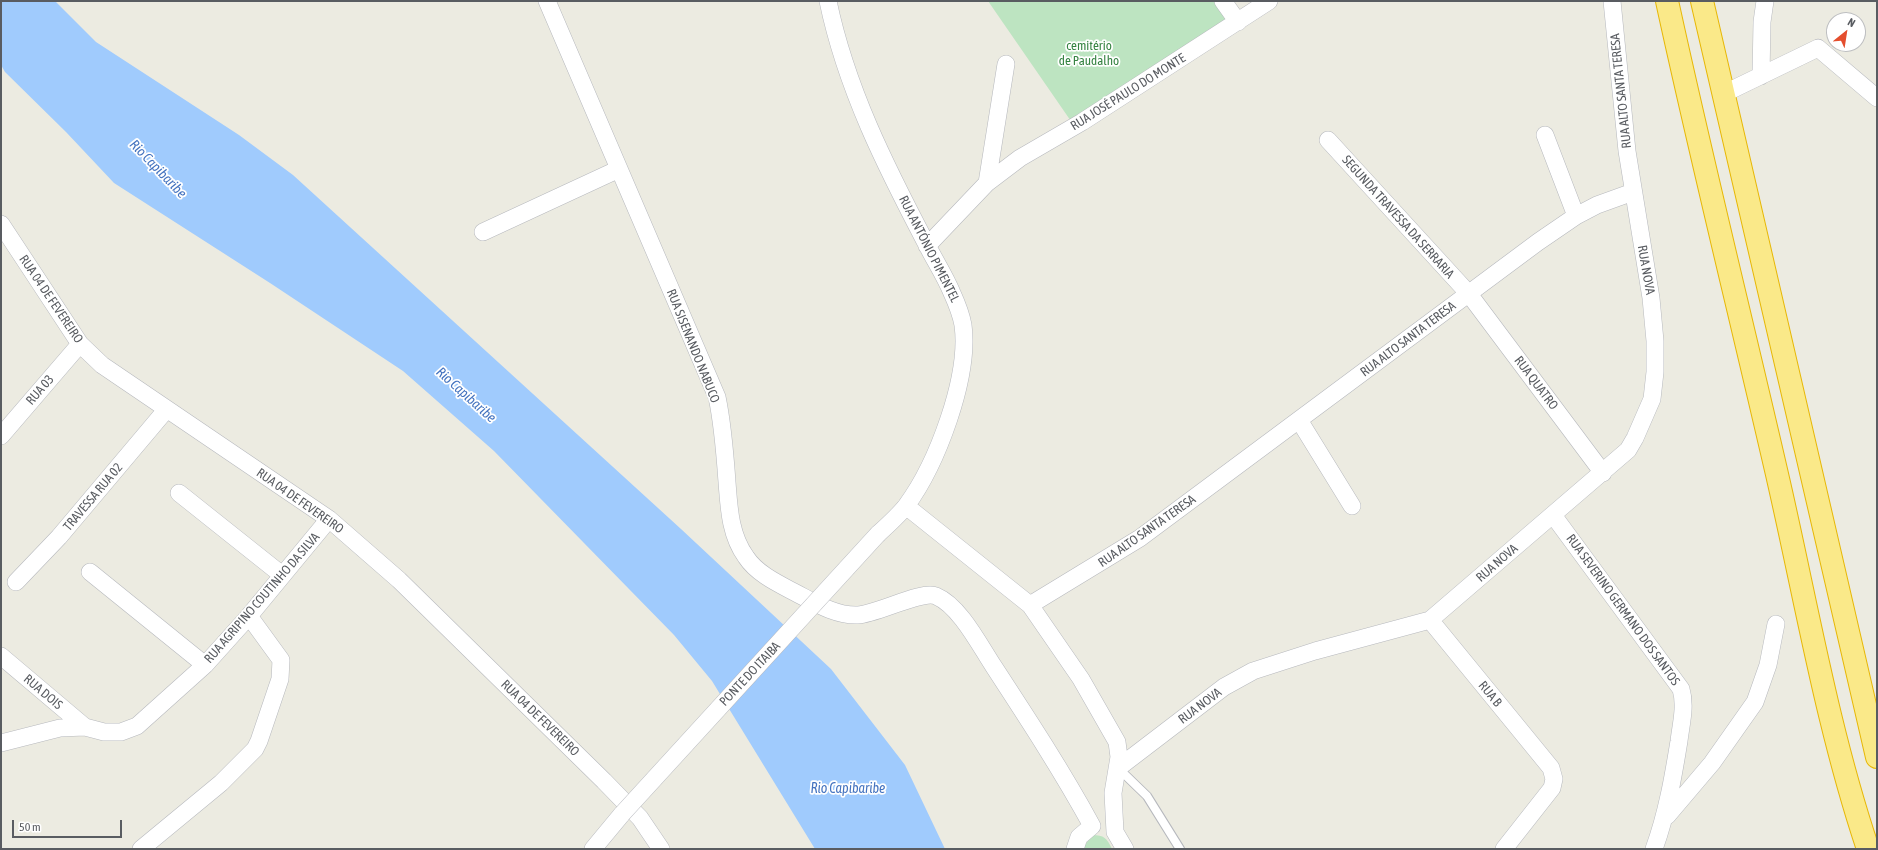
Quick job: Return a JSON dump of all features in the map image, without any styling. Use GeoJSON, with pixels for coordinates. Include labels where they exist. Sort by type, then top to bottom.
{"type":"FeatureCollection","features":[{"type":"Feature","properties":{"kind":"highway"},"geometry":{"type":"LineString","coordinates":[[1667,1],[1701,155],[1779,485],[1820,672],[1843,768],[1868,849]]}},
{"type":"Feature","properties":{"kind":"highway"},"geometry":{"type":"LineString","coordinates":[[1702,1],[1873,729],[1877,757]]}},
{"type":"Feature","properties":{"kind":"street","name":"RUA SISENANDO NABUCO"},"geometry":{"type":"LineString","coordinates":[[547,1],[716,397],[720,415],[729,511],[733,531],[747,559],[762,572],[785,587],[822,606],[840,613],[858,615],[864,614],[928,594],[938,597],[944,601],[954,610],[969,629],[1045,744],[1092,826]]}},
{"type":"Feature","properties":{"kind":"street","name":"RUA ANTÓNIO PIMENTEL"},"geometry":{"type":"LineString","coordinates":[[828,1],[838,44],[850,81],[886,161],[927,246],[943,273],[960,312],[963,326],[962,358],[951,410],[936,451],[928,469],[906,506],[878,534]]}},
{"type":"Feature","properties":{"kind":"street"},"geometry":{"type":"LineString","coordinates":[[1223,1],[1238,22]]}},
{"type":"Feature","properties":{"kind":"street","name":"RUA JOSÉ PAULO DO MONTE"},"geometry":{"type":"LineString","coordinates":[[927,246],[987,183],[1020,158],[1082,122],[1269,1]]}},
{"type":"Feature","properties":{"kind":"street","name":"RUA ALTO SANTA TERESA"},"geometry":{"type":"LineString","coordinates":[[1030,605],[1140,538],[1576,216],[1597,205],[1633,192],[1613,23],[1612,1]]}},
{"type":"Feature","properties":{"kind":"street"},"geometry":{"type":"LineString","coordinates":[[1761,76],[1762,22],[1765,1]]}},
{"type":"Feature","properties":{"kind":"street"},"geometry":{"type":"LineString","coordinates":[[1723,94],[1818,48],[1877,98]]}},
{"type":"Feature","properties":{"kind":"street"},"geometry":{"type":"LineString","coordinates":[[987,183],[1006,64]]}},
{"type":"Feature","properties":{"kind":"street"},"geometry":{"type":"LineString","coordinates":[[1545,135],[1576,216]]}},
{"type":"Feature","properties":{"kind":"street","name":"SEGUNDA TRAVESSA DA SERRARIA"},"geometry":{"type":"LineString","coordinates":[[1328,140],[1469,294]]}},
{"type":"Feature","properties":{"kind":"street"},"geometry":{"type":"LineString","coordinates":[[483,232],[619,169]]}},
{"type":"Feature","properties":{"kind":"street","name":"RUA NOVA"},"geometry":{"type":"LineString","coordinates":[[1118,768],[1224,687],[1253,671],[1315,651],[1430,620],[1553,516],[1628,450],[1635,438],[1652,399],[1655,372],[1655,341],[1651,298],[1633,192]]}},
{"type":"Feature","properties":{"kind":"street","name":"RUA 04 DE FEVEREIRO"},"geometry":{"type":"LineString","coordinates":[[1,224],[80,344],[102,365],[166,410],[329,519],[399,580],[604,781],[640,818],[661,849]]}},
{"type":"Feature","properties":{"kind":"street","name":"RUA QUATRO"},"geometry":{"type":"LineString","coordinates":[[1469,294],[1603,473]]}},
{"type":"Feature","properties":{"kind":"street","name":"RUA 03"},"geometry":{"type":"LineString","coordinates":[[1,436],[80,344]]}},
{"type":"Feature","properties":{"kind":"street","name":"TRAVESSA RUA 02"},"geometry":{"type":"LineString","coordinates":[[16,582],[59,537],[166,410]]}},
{"type":"Feature","properties":{"kind":"street"},"geometry":{"type":"LineString","coordinates":[[1299,420],[1352,506]]}},
{"type":"Feature","properties":{"kind":"street"},"geometry":{"type":"LineString","coordinates":[[179,493],[282,575]]}},
{"type":"Feature","properties":{"kind":"street"},"geometry":{"type":"LineString","coordinates":[[906,506],[1030,605],[1081,679],[1113,734],[1119,750],[1118,768],[1113,793],[1115,832],[1125,849]]}},
{"type":"Feature","properties":{"kind":"street","name":"RUA SEVERINO GERMANO DOS SANTOS"},"geometry":{"type":"LineString","coordinates":[[1553,516],[1681,689],[1684,700],[1682,722],[1665,818],[1654,849]]}},
{"type":"Feature","properties":{"kind":"street","name":"RUA AGRIPINO COUTINHO DA SILVA"},"geometry":{"type":"LineString","coordinates":[[1,743],[60,728],[85,727],[104,732],[121,732],[138,726],[205,665],[250,616],[329,519]]}},
{"type":"Feature","properties":{"kind":"street","name":"PONTE DO ITAIBA"},"geometry":{"type":"LineString","coordinates":[[593,849],[622,814],[878,534]]}},
{"type":"Feature","properties":{"kind":"street"},"geometry":{"type":"LineString","coordinates":[[90,572],[205,665]]}},
{"type":"Feature","properties":{"kind":"street"},"geometry":{"type":"LineString","coordinates":[[141,849],[221,783],[254,749],[259,741],[280,679],[281,660],[250,616]]}},
{"type":"Feature","properties":{"kind":"street","name":"RUA B"},"geometry":{"type":"LineString","coordinates":[[1430,620],[1551,768],[1554,779],[1552,788],[1504,849]]}},
{"type":"Feature","properties":{"kind":"street"},"geometry":{"type":"LineString","coordinates":[[1665,818],[1712,762],[1755,702],[1768,665],[1776,624]]}},
{"type":"Feature","properties":{"kind":"street","name":"RUA DOIS"},"geometry":{"type":"LineString","coordinates":[[1,656],[85,727]]}},
{"type":"Feature","properties":{"kind":"street"},"geometry":{"type":"LineString","coordinates":[[1075,848],[1079,837],[1092,826],[1108,828],[1115,832]]}},
{"type":"Feature","properties":{"kind":"lane"},"geometry":{"type":"LineString","coordinates":[[1118,768],[1147,796],[1180,849]]}},
{"type":"Feature","properties":{"kind":"green space","name":"cemitério de Paudalho"},"geometry":{"type":"Polygon","coordinates":[[[988,1],[1221,1],[1236,22],[1075,127],[988,1]]]}},
{"type":"Feature","properties":{"kind":"green space"},"geometry":{"type":"Polygon","coordinates":[[[1092,835],[1105,838],[1112,849],[1082,849],[1092,835]]]}},
{"type":"Feature","properties":{"kind":"water","name":"Rio Capibaribe"},"geometry":{"type":"Polygon","coordinates":[[[1,1],[55,1],[96,42],[239,135],[293,175],[681,529],[831,669],[905,765],[945,849],[815,849],[712,681],[674,635],[494,451],[403,371],[270,283],[114,183],[66,132],[5,72],[1,65],[1,1]]]}}]}
